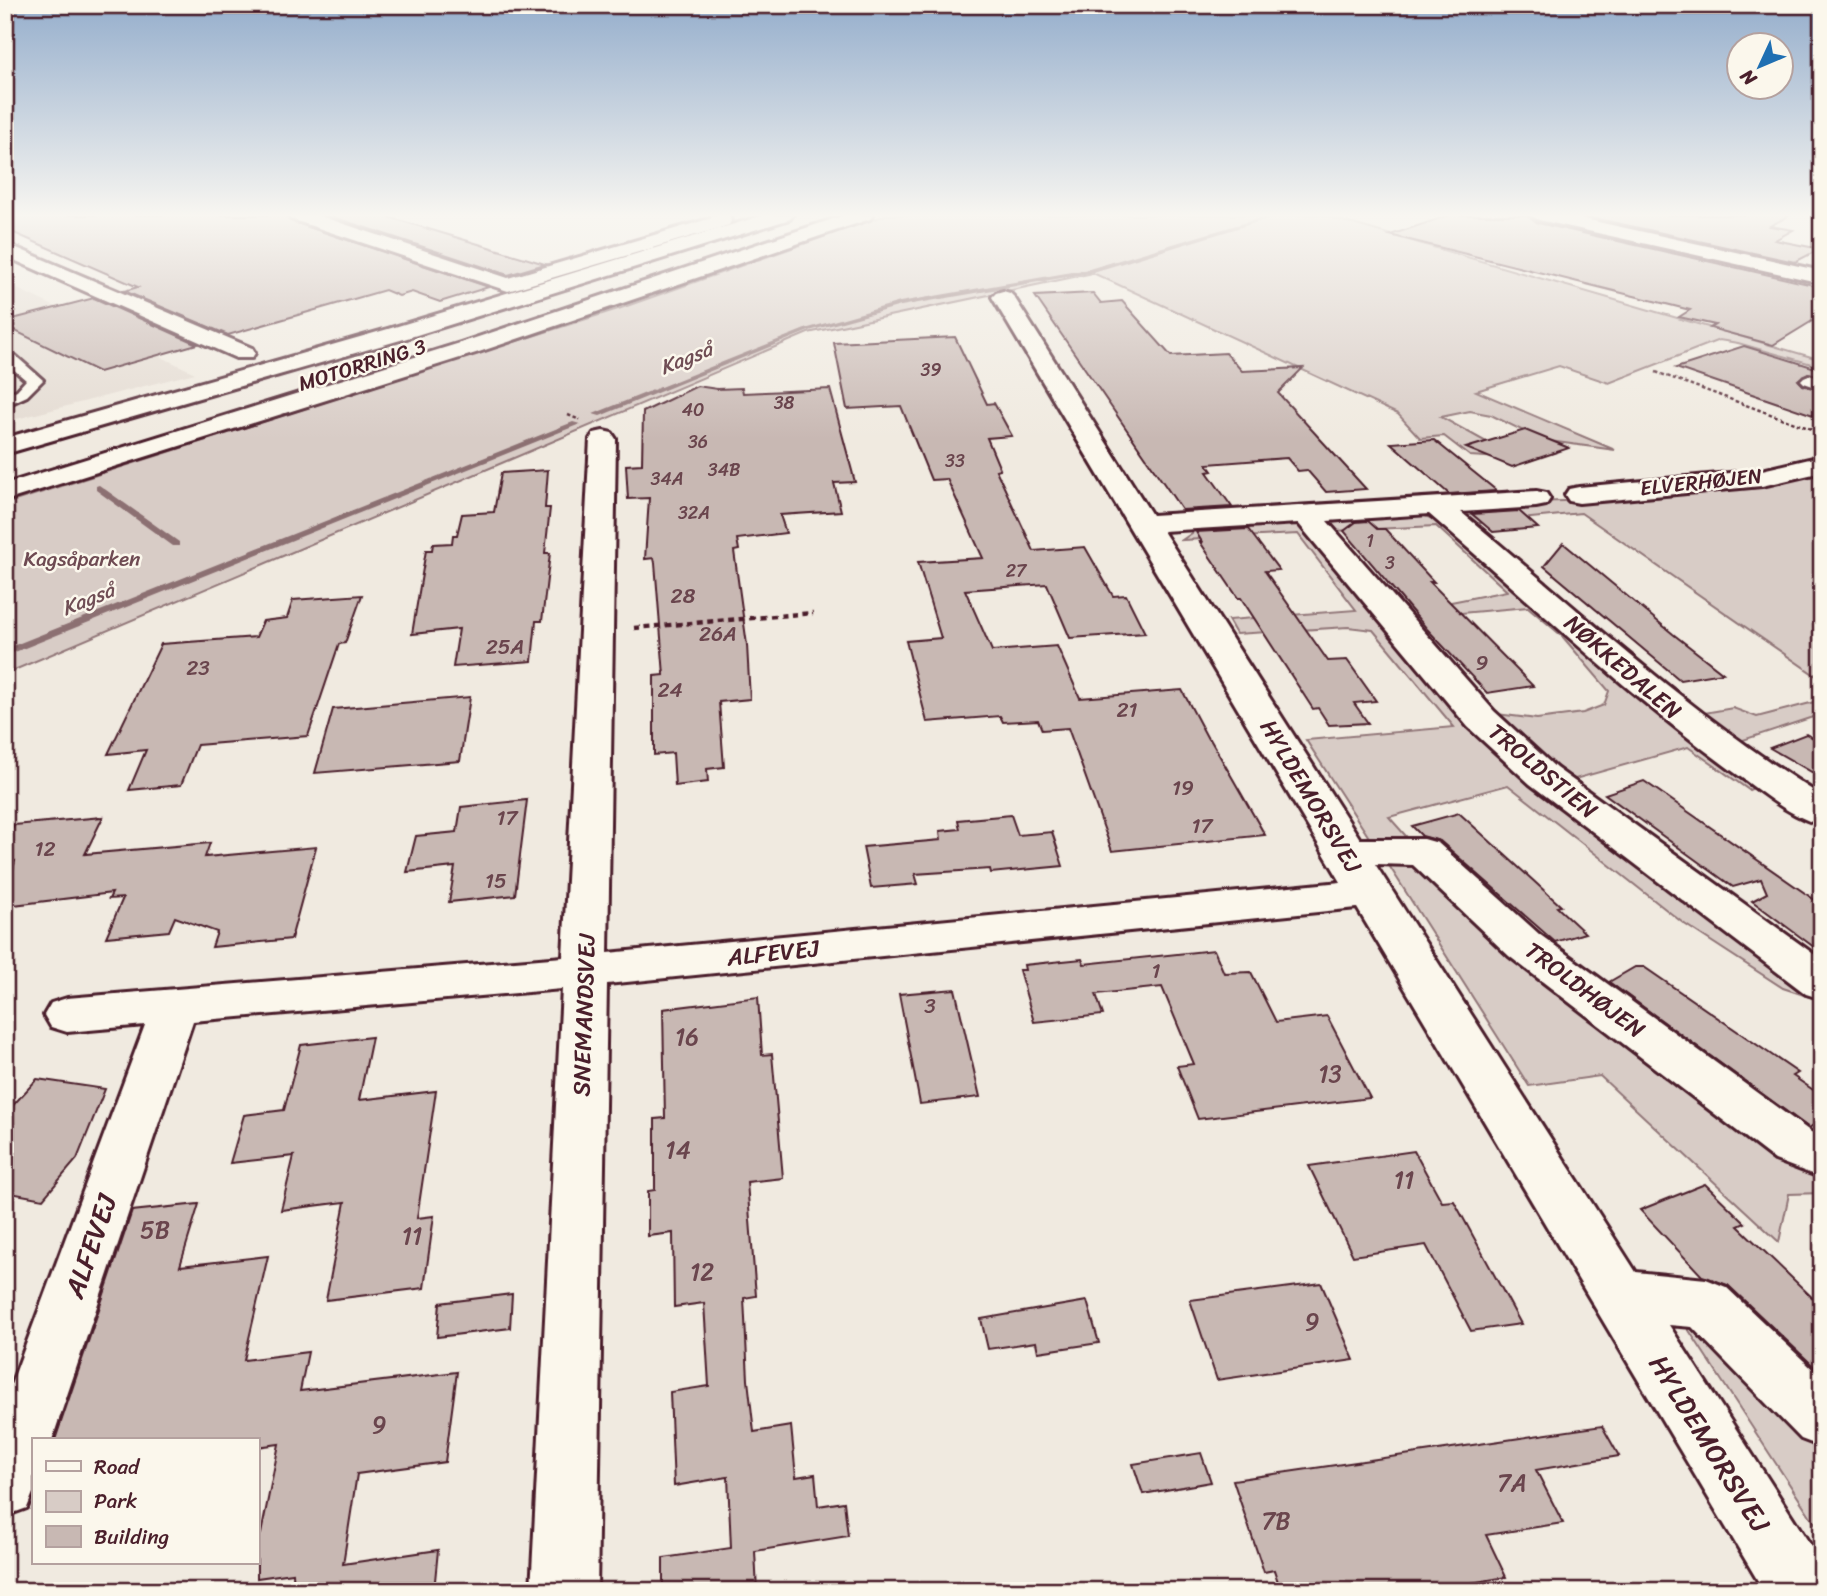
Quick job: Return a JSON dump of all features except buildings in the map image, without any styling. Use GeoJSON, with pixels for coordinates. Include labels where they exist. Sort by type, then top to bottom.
{"type":"FeatureCollection","features":[{"type":"Feature","properties":{"kind":"main road"},"geometry":{"type":"LineString","coordinates":[[98,289],[244,353]]}},
{"type":"Feature","properties":{"kind":"main road","name":"MOTORRING 3"},"geometry":{"type":"LineString","coordinates":[[5,446],[253,377],[547,289]]}},
{"type":"Feature","properties":{"kind":"main road","name":"MOTORRING 3"},"geometry":{"type":"LineString","coordinates":[[5,470],[393,357],[604,289]]}},
{"type":"Feature","properties":{"kind":"main road"},"geometry":{"type":"LineString","coordinates":[[5,493],[494,340],[644,289]]}},
{"type":"Feature","properties":{"kind":"main road","name":"HYLDEMORSVEJ"},"geometry":{"type":"LineString","coordinates":[[1003,297],[1801,1591]]}},
{"type":"Feature","properties":{"kind":"main road","name":"SNEMANDSVEJ"},"geometry":{"type":"LineString","coordinates":[[564,1591],[585,971],[583,425]]}},
{"type":"Feature","properties":{"kind":"main road","name":"ELVERHØJEN"},"geometry":{"type":"LineString","coordinates":[[1579,495],[1762,478],[1822,464]]}},
{"type":"Feature","properties":{"kind":"main road"},"geometry":{"type":"LineString","coordinates":[[1144,524],[1536,499]]}},
{"type":"Feature","properties":{"kind":"main road","name":"NØKKEDALEN"},"geometry":{"type":"LineString","coordinates":[[1436,505],[1687,723],[1788,793],[1822,813]]}},
{"type":"Feature","properties":{"kind":"main road","name":"TROLDSTIEN"},"geometry":{"type":"LineString","coordinates":[[1306,514],[1481,719],[1543,776],[1822,983]]}},
{"type":"Feature","properties":{"kind":"main road","name":"TROLDHØJEN"},"geometry":{"type":"LineString","coordinates":[[1346,853],[1424,852],[1524,945],[1793,1146],[1822,1158]]}},
{"type":"Feature","properties":{"kind":"main road","name":"ALFEVEJ"},"geometry":{"type":"LineString","coordinates":[[67,1015],[585,971],[1370,893]]}},
{"type":"Feature","properties":{"kind":"main road","name":"ALFEVEJ"},"geometry":{"type":"LineString","coordinates":[[5,1486],[175,1006]]}},
{"type":"Feature","properties":{"kind":"main road"},"geometry":{"type":"LineString","coordinates":[[1618,1295],[1706,1304],[1822,1419]]}},
{"type":"Feature","properties":{"kind":"lane"},"geometry":{"type":"LineString","coordinates":[[5,354],[36,380],[22,393],[5,401]]}},
{"type":"Feature","properties":{"kind":"path"},"geometry":{"type":"LineString","coordinates":[[1656,372],[1822,433]]}},
{"type":"Feature","properties":{"kind":"path"},"geometry":{"type":"LineString","coordinates":[[635,635],[634,627],[813,613]]}},
{"type":"Feature","properties":{"kind":"shaded area"},"geometry":{"type":"Polygon","coordinates":[[[5,289],[19,289],[195,373],[5,422],[5,289]]]}},
{"type":"Feature","properties":{"kind":"green space","name":"Kagsåparken"},"geometry":{"type":"Polygon","coordinates":[[[674,289],[1015,289],[808,333],[5,674],[5,504],[674,289]]]}},
{"type":"Feature","properties":{"kind":"green space","name":"Kagsåparken"},"geometry":{"type":"Polygon","coordinates":[[[1129,289],[1579,289],[1822,360],[1822,367],[1719,340],[1609,383],[1559,366],[1476,391],[1615,450],[1542,440],[1491,415],[1470,411],[1441,417],[1517,459],[1470,456],[1444,436],[1420,438],[1398,414],[1129,289]]]}},
{"type":"Feature","properties":{"kind":"green space"},"geometry":{"type":"Polygon","coordinates":[[[1822,464],[1822,680],[1581,513],[1460,525],[1436,505],[1657,498],[1720,482],[1822,464]]]}},
{"type":"Feature","properties":{"kind":"green space"},"geometry":{"type":"Polygon","coordinates":[[[1422,515],[1439,521],[1638,699],[1758,786],[1749,790],[1688,747],[1568,781],[1497,714],[1537,719],[1583,713],[1604,705],[1609,691],[1562,636],[1528,607],[1405,618],[1397,607],[1451,602],[1507,591],[1436,526],[1333,531],[1326,523],[1422,515]]]}},
{"type":"Feature","properties":{"kind":"green space"},"geometry":{"type":"Polygon","coordinates":[[[1301,524],[1369,609],[1488,741],[1822,998],[1822,1001],[1783,988],[1683,923],[1508,785],[1389,817],[1413,844],[1372,842],[1306,740],[1454,727],[1373,630],[1348,627],[1236,634],[1228,620],[1356,610],[1298,534],[1182,540],[1195,531],[1301,524]]]}},
{"type":"Feature","properties":{"kind":"green space"},"geometry":{"type":"Polygon","coordinates":[[[1822,697],[1822,714],[1722,747],[1681,717],[1733,708],[1757,717],[1818,701],[1822,697]]]}},
{"type":"Feature","properties":{"kind":"green space"},"geometry":{"type":"Polygon","coordinates":[[[1383,856],[1423,861],[1822,1169],[1822,1193],[1789,1194],[1779,1242],[1600,1076],[1529,1086],[1383,856]]]}},
{"type":"Feature","properties":{"kind":"green space"},"geometry":{"type":"Polygon","coordinates":[[[1675,1309],[1822,1435],[1822,1534],[1675,1309]]]}},
{"type":"Feature","properties":{"kind":"waterway","name":"Kagså"},"geometry":{"type":"LineString","coordinates":[[597,414],[807,330],[900,304],[984,289]]}},
{"type":"Feature","properties":{"kind":"waterway","name":"Kagså"},"geometry":{"type":"LineString","coordinates":[[5,653],[576,424]]}},
{"type":"Feature","properties":{"kind":"waterway"},"geometry":{"type":"LineString","coordinates":[[99,488],[176,544]]}}]}
